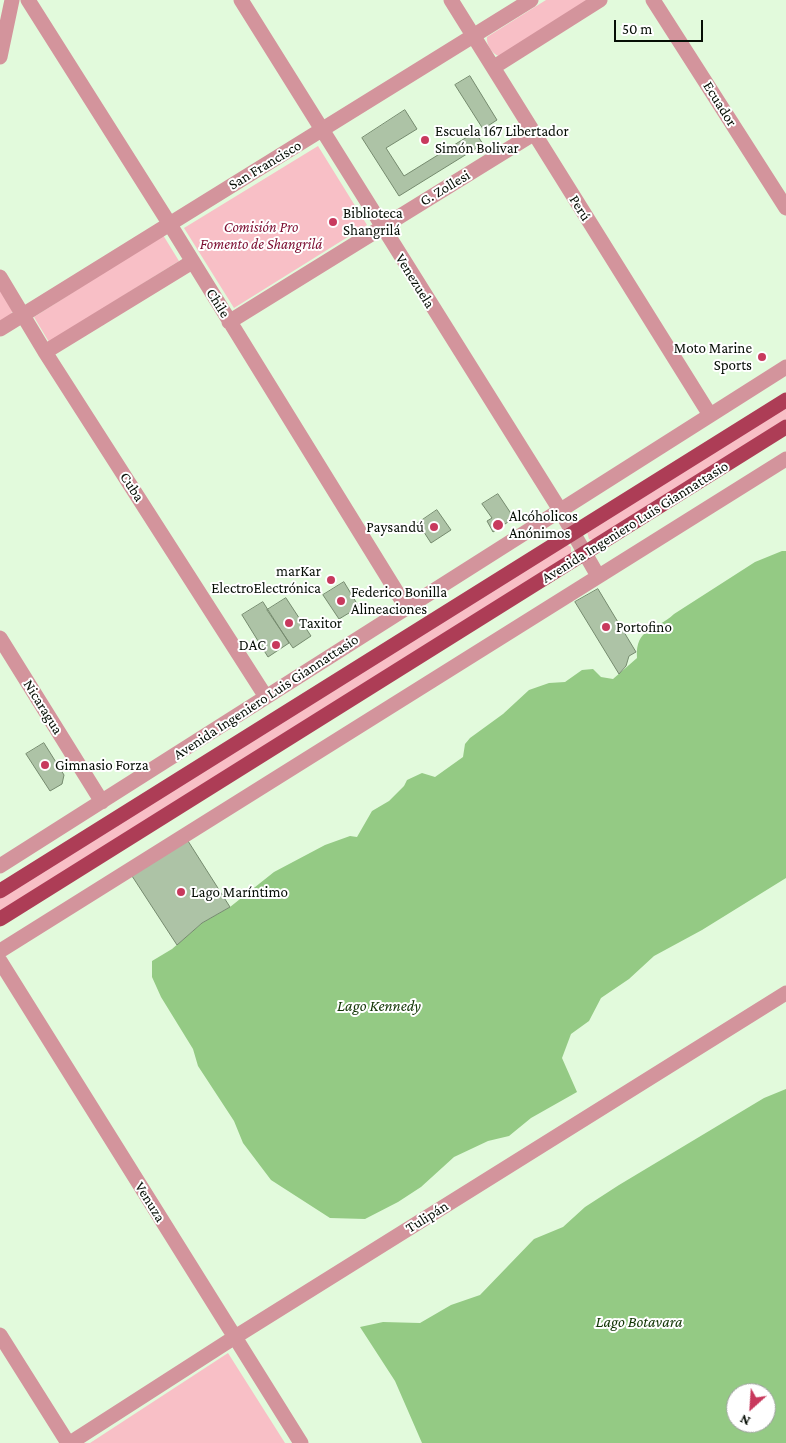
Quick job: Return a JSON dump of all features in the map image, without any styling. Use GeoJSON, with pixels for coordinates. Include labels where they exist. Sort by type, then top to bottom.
{"type":"FeatureCollection","features":[{"type":"Feature","properties":{"kind":"main road","name":"Avenida Ingeniero Luis Giannattasio"},"geometry":{"type":"LineString","coordinates":[[0,892],[227,751],[571,532],[786,400]]}},
{"type":"Feature","properties":{"kind":"main road","name":"Avenida Ingeniero Luis Giannattasio"},"geometry":{"type":"LineString","coordinates":[[0,919],[786,427]]}},
{"type":"Feature","properties":{"kind":"street"},"geometry":{"type":"LineString","coordinates":[[0,57],[12,0]]}},
{"type":"Feature","properties":{"kind":"street","name":"Chile"},"geometry":{"type":"LineString","coordinates":[[28,0],[169,223],[406,607]]}},
{"type":"Feature","properties":{"kind":"street","name":"Venezuela"},"geometry":{"type":"LineString","coordinates":[[241,0],[323,130],[381,227],[560,510],[598,576]]}},
{"type":"Feature","properties":{"kind":"street","name":"Perú"},"geometry":{"type":"LineString","coordinates":[[451,0],[710,415]]}},
{"type":"Feature","properties":{"kind":"street","name":"San Francisco"},"geometry":{"type":"LineString","coordinates":[[0,329],[531,0]]}},
{"type":"Feature","properties":{"kind":"street"},"geometry":{"type":"LineString","coordinates":[[494,67],[600,0]]}},
{"type":"Feature","properties":{"kind":"street","name":"Ecuador"},"geometry":{"type":"LineString","coordinates":[[653,0],[786,208]]}},
{"type":"Feature","properties":{"kind":"street","name":"G. Zollesi"},"geometry":{"type":"LineString","coordinates":[[230,322],[533,134]]}},
{"type":"Feature","properties":{"kind":"street"},"geometry":{"type":"LineString","coordinates":[[45,352],[192,262]]}},
{"type":"Feature","properties":{"kind":"street","name":"Cuba"},"geometry":{"type":"LineString","coordinates":[[0,277],[45,352],[266,697]]}},
{"type":"Feature","properties":{"kind":"street","name":"Avenida Ingeniero Luis Giannattasio"},"geometry":{"type":"LineString","coordinates":[[0,866],[786,367]]}},
{"type":"Feature","properties":{"kind":"street","name":"Avenida Ingeniero Luis Giannattasio"},"geometry":{"type":"LineString","coordinates":[[0,951],[786,459]]}},
{"type":"Feature","properties":{"kind":"street","name":"Nicaragua"},"geometry":{"type":"LineString","coordinates":[[0,638],[102,802]]}},
{"type":"Feature","properties":{"kind":"street","name":"Venuza"},"geometry":{"type":"LineString","coordinates":[[0,961],[302,1443]]}},
{"type":"Feature","properties":{"kind":"street","name":"Tulipán"},"geometry":{"type":"LineString","coordinates":[[69,1443],[235,1337],[786,993]]}},
{"type":"Feature","properties":{"kind":"street"},"geometry":{"type":"LineString","coordinates":[[0,1335],[69,1443]]}},
{"type":"Feature","properties":{"kind":"green space"},"geometry":{"type":"Polygon","coordinates":[[[546,0],[590,0],[499,56],[492,51],[487,37],[546,0]]]}},
{"type":"Feature","properties":{"kind":"green space","name":"Comisión Pro Fomento de Shangrilá"},"geometry":{"type":"Polygon","coordinates":[[[318,146],[367,225],[234,308],[184,228],[318,146]]]}},
{"type":"Feature","properties":{"kind":"green space"},"geometry":{"type":"Polygon","coordinates":[[[163,235],[179,261],[49,342],[34,317],[163,235]]]}},
{"type":"Feature","properties":{"kind":"green space"},"geometry":{"type":"Polygon","coordinates":[[[0,290],[13,310],[10,316],[0,322],[0,290]]]}},
{"type":"Feature","properties":{"kind":"green space"},"geometry":{"type":"Polygon","coordinates":[[[786,406],[786,419],[593,540],[589,539],[587,532],[786,406]]]}},
{"type":"Feature","properties":{"kind":"green space"},"geometry":{"type":"Polygon","coordinates":[[[566,544],[571,547],[571,554],[0,912],[0,898],[566,544]]]}},
{"type":"Feature","properties":{"kind":"green space"},"geometry":{"type":"Polygon","coordinates":[[[228,1353],[285,1443],[90,1443],[228,1353]]]}},
{"type":"Feature","properties":{"kind":"water","name":"Lago Kennedy"},"geometry":{"type":"Polygon","coordinates":[[[786,551],[786,878],[702,930],[654,956],[629,979],[601,998],[589,1021],[571,1034],[562,1058],[577,1092],[531,1118],[509,1136],[488,1141],[454,1157],[421,1187],[398,1202],[365,1219],[330,1218],[271,1180],[243,1143],[234,1121],[198,1066],[193,1049],[161,997],[152,977],[152,961],[172,949],[202,923],[230,907],[274,872],[325,845],[350,836],[357,837],[372,811],[389,801],[404,786],[407,780],[422,773],[435,777],[463,757],[465,744],[470,738],[503,714],[529,690],[549,683],[565,682],[582,670],[593,669],[601,677],[613,679],[637,658],[639,640],[648,631],[755,562],[786,551]]]}},
{"type":"Feature","properties":{"kind":"water","name":"Lago Botavara"},"geometry":{"type":"Polygon","coordinates":[[[786,1089],[786,1443],[422,1443],[395,1381],[360,1327],[383,1322],[420,1323],[451,1305],[480,1295],[534,1239],[563,1227],[585,1207],[764,1098],[786,1089]]]}},
{"type":"Feature","properties":{"kind":"building"},"geometry":{"type":"Polygon","coordinates":[[[470,76],[497,120],[483,129],[455,85],[470,76]]]}},
{"type":"Feature","properties":{"kind":"building"},"geometry":{"type":"Polygon","coordinates":[[[405,110],[417,129],[386,148],[404,176],[475,132],[483,144],[399,196],[362,138],[405,110]]]}},
{"type":"Feature","properties":{"kind":"building"},"geometry":{"type":"Polygon","coordinates":[[[498,494],[514,518],[493,532],[487,521],[492,518],[482,504],[498,494]]]}},
{"type":"Feature","properties":{"kind":"building","name":"Paysandú"},"geometry":{"type":"Polygon","coordinates":[[[437,510],[451,530],[431,543],[418,523],[437,510]]]}},
{"type":"Feature","properties":{"kind":"building","name":"Federico Bonilla Alineaciones"},"geometry":{"type":"Polygon","coordinates":[[[344,582],[359,607],[339,619],[323,595],[344,582]]]}},
{"type":"Feature","properties":{"kind":"building","name":"Portofino"},"geometry":{"type":"Polygon","coordinates":[[[598,589],[636,652],[629,656],[626,666],[619,674],[575,602],[598,589]]]}},
{"type":"Feature","properties":{"kind":"building","name":"Taxitor"},"geometry":{"type":"Polygon","coordinates":[[[286,598],[311,636],[293,648],[267,610],[286,598]]]}},
{"type":"Feature","properties":{"kind":"building"},"geometry":{"type":"Polygon","coordinates":[[[263,602],[289,643],[268,657],[242,615],[263,602]]]}},
{"type":"Feature","properties":{"kind":"building","name":"Gimnasio Forza"},"geometry":{"type":"Polygon","coordinates":[[[44,743],[64,775],[62,784],[50,791],[26,754],[44,743]]]}},
{"type":"Feature","properties":{"kind":"building","name":"Lago Maríntimo"},"geometry":{"type":"Polygon","coordinates":[[[188,841],[230,907],[202,923],[177,945],[132,876],[188,841]]]}},
{"type":"Feature","properties":{"kind":"place","name":"Escuela 167 Libertador Simón Bolivar"},"geometry":{"type":"Point","coordinates":[425,140]}},
{"type":"Feature","properties":{"kind":"place","name":"Biblioteca Shangrilá"},"geometry":{"type":"Point","coordinates":[333,222]}},
{"type":"Feature","properties":{"kind":"place","name":"Moto Marine Sports"},"geometry":{"type":"Point","coordinates":[762,357]}},
{"type":"Feature","properties":{"kind":"place","name":"Alcóholicos Anónimos"},"geometry":{"type":"Point","coordinates":[498,525]}},
{"type":"Feature","properties":{"kind":"place","name":"Paysandú"},"geometry":{"type":"Point","coordinates":[434,527]}},
{"type":"Feature","properties":{"kind":"place","name":"marKar ElectroElectrónica"},"geometry":{"type":"Point","coordinates":[331,580]}},
{"type":"Feature","properties":{"kind":"place","name":"Federico Bonilla Alineaciones"},"geometry":{"type":"Point","coordinates":[341,601]}},
{"type":"Feature","properties":{"kind":"place","name":"Taxitor"},"geometry":{"type":"Point","coordinates":[289,623]}},
{"type":"Feature","properties":{"kind":"place","name":"Portofino"},"geometry":{"type":"Point","coordinates":[606,627]}},
{"type":"Feature","properties":{"kind":"place","name":"DAC"},"geometry":{"type":"Point","coordinates":[276,645]}},
{"type":"Feature","properties":{"kind":"place","name":"Gimnasio Forza"},"geometry":{"type":"Point","coordinates":[45,765]}},
{"type":"Feature","properties":{"kind":"place","name":"Lago Maríntimo"},"geometry":{"type":"Point","coordinates":[181,892]}}]}
